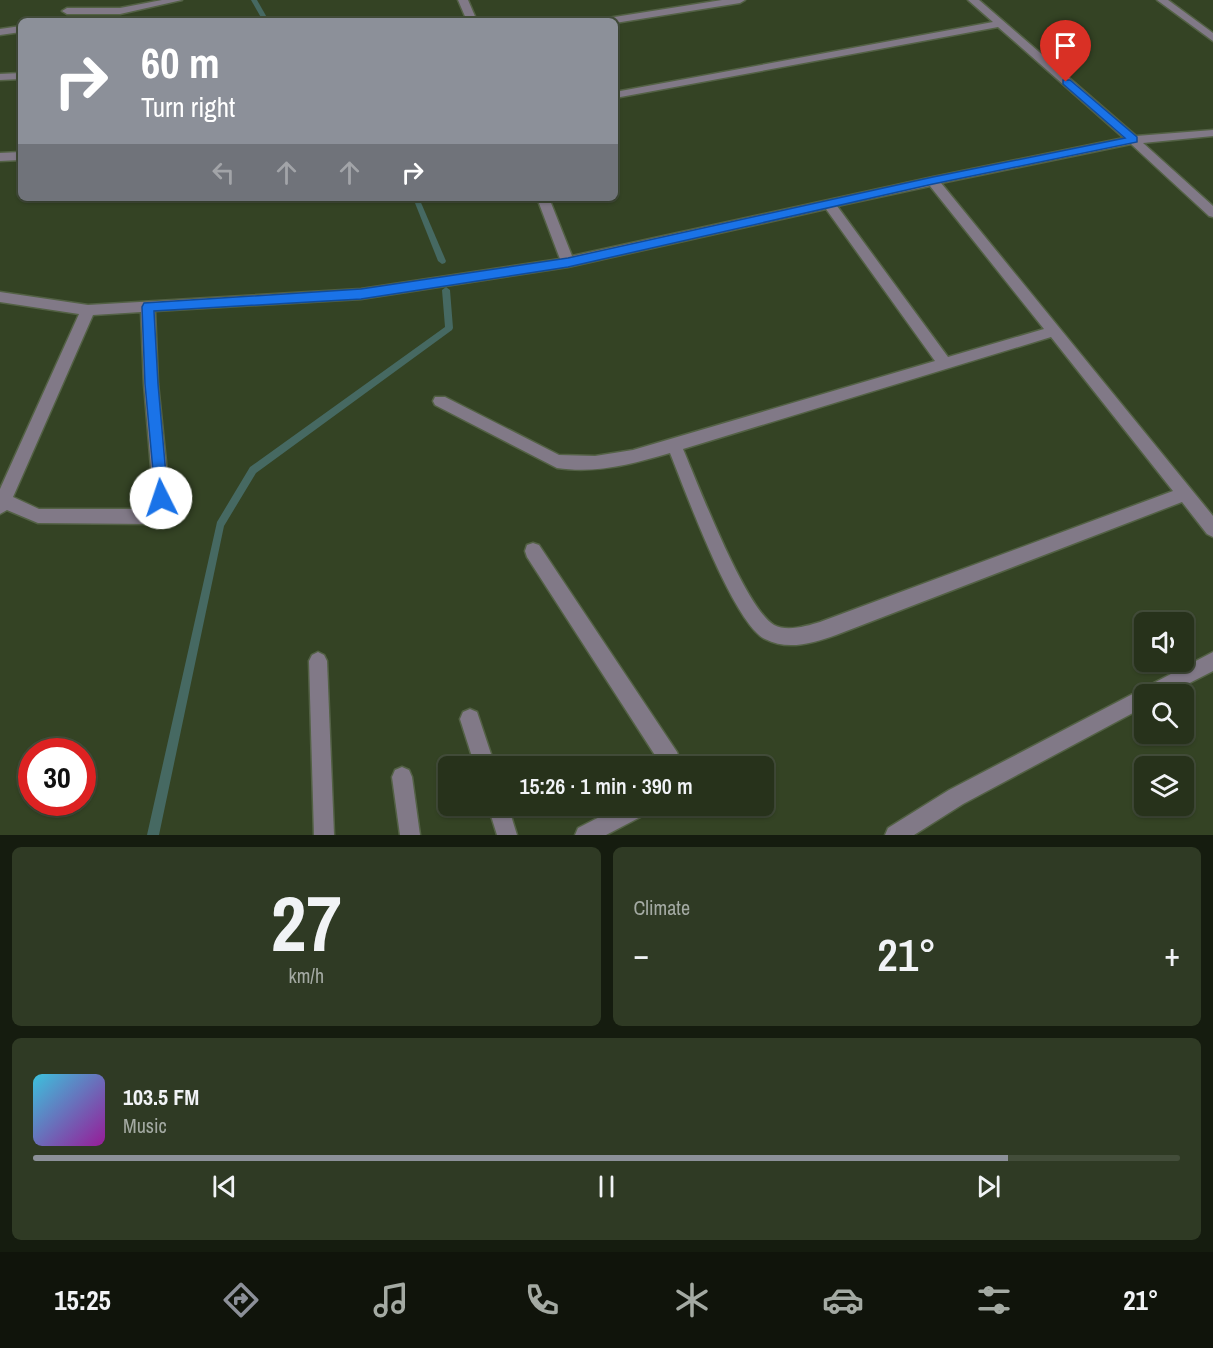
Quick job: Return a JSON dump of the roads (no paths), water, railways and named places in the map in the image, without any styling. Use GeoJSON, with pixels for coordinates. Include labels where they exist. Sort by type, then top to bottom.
{"type":"FeatureCollection","features":[{"type":"Feature","properties":{"kind":"street"},"geometry":{"type":"LineString","coordinates":[[64,18],[70,0]]}},
{"type":"Feature","properties":{"kind":"street"},"geometry":{"type":"LineString","coordinates":[[67,11],[120,11],[177,0]]}},
{"type":"Feature","properties":{"kind":"street"},"geometry":{"type":"LineString","coordinates":[[464,0],[471,18]]}},
{"type":"Feature","properties":{"kind":"street"},"geometry":{"type":"LineString","coordinates":[[618,19],[740,0]]}},
{"type":"Feature","properties":{"kind":"street"},"geometry":{"type":"LineString","coordinates":[[973,0],[1213,213]]}},
{"type":"Feature","properties":{"kind":"street"},"geometry":{"type":"LineString","coordinates":[[1162,0],[1213,38]]}},
{"type":"Feature","properties":{"kind":"street"},"geometry":{"type":"LineString","coordinates":[[618,94],[999,24]]}},
{"type":"Feature","properties":{"kind":"street"},"geometry":{"type":"LineString","coordinates":[[0,32],[18,29]]}},
{"type":"Feature","properties":{"kind":"street"},"geometry":{"type":"LineString","coordinates":[[0,77],[18,76]]}},
{"type":"Feature","properties":{"kind":"street"},"geometry":{"type":"LineString","coordinates":[[0,297],[88,310],[361,294],[568,262],[933,181],[1133,140],[1213,133]]}},
{"type":"Feature","properties":{"kind":"street"},"geometry":{"type":"LineString","coordinates":[[0,157],[18,156]]}},
{"type":"Feature","properties":{"kind":"street"},"geometry":{"type":"LineString","coordinates":[[933,181],[1213,528]]}},
{"type":"Feature","properties":{"kind":"street"},"geometry":{"type":"LineString","coordinates":[[544,201],[568,262]]}},
{"type":"Feature","properties":{"kind":"street"},"geometry":{"type":"LineString","coordinates":[[829,204],[945,363]]}},
{"type":"Feature","properties":{"kind":"street"},"geometry":{"type":"LineString","coordinates":[[88,310],[1,503],[38,516],[152,517],[159,504],[161,492],[151,384],[148,307]]}},
{"type":"Feature","properties":{"kind":"street"},"geometry":{"type":"LineString","coordinates":[[440,401],[557,461],[574,464],[600,464],[1054,331]]}},
{"type":"Feature","properties":{"kind":"street"},"geometry":{"type":"LineString","coordinates":[[674,444],[746,606],[766,630],[779,636],[802,636],[836,627],[1185,494]]}},
{"type":"Feature","properties":{"kind":"street"},"geometry":{"type":"LineString","coordinates":[[533,551],[668,756]]}},
{"type":"Feature","properties":{"kind":"street"},"geometry":{"type":"LineString","coordinates":[[318,661],[324,835]]}},
{"type":"Feature","properties":{"kind":"street"},"geometry":{"type":"LineString","coordinates":[[1169,684],[1213,661]]}},
{"type":"Feature","properties":{"kind":"street"},"geometry":{"type":"LineString","coordinates":[[895,835],[956,797],[1134,702]]}},
{"type":"Feature","properties":{"kind":"street"},"geometry":{"type":"LineString","coordinates":[[470,719],[482,756]]}},
{"type":"Feature","properties":{"kind":"street"},"geometry":{"type":"LineString","coordinates":[[402,777],[410,835]]}},
{"type":"Feature","properties":{"kind":"street"},"geometry":{"type":"LineString","coordinates":[[501,816],[507,835]]}},
{"type":"Feature","properties":{"kind":"street"},"geometry":{"type":"LineString","coordinates":[[585,835],[622,816]]}},
{"type":"Feature","properties":{"kind":"waterway"},"geometry":{"type":"LineString","coordinates":[[254,0],[264,18]]}},
{"type":"Feature","properties":{"kind":"waterway"},"geometry":{"type":"LineString","coordinates":[[417,201],[442,261]]}},
{"type":"Feature","properties":{"kind":"waterway"},"geometry":{"type":"LineString","coordinates":[[153,835],[220,525],[253,470],[449,328],[446,290]]}}]}
